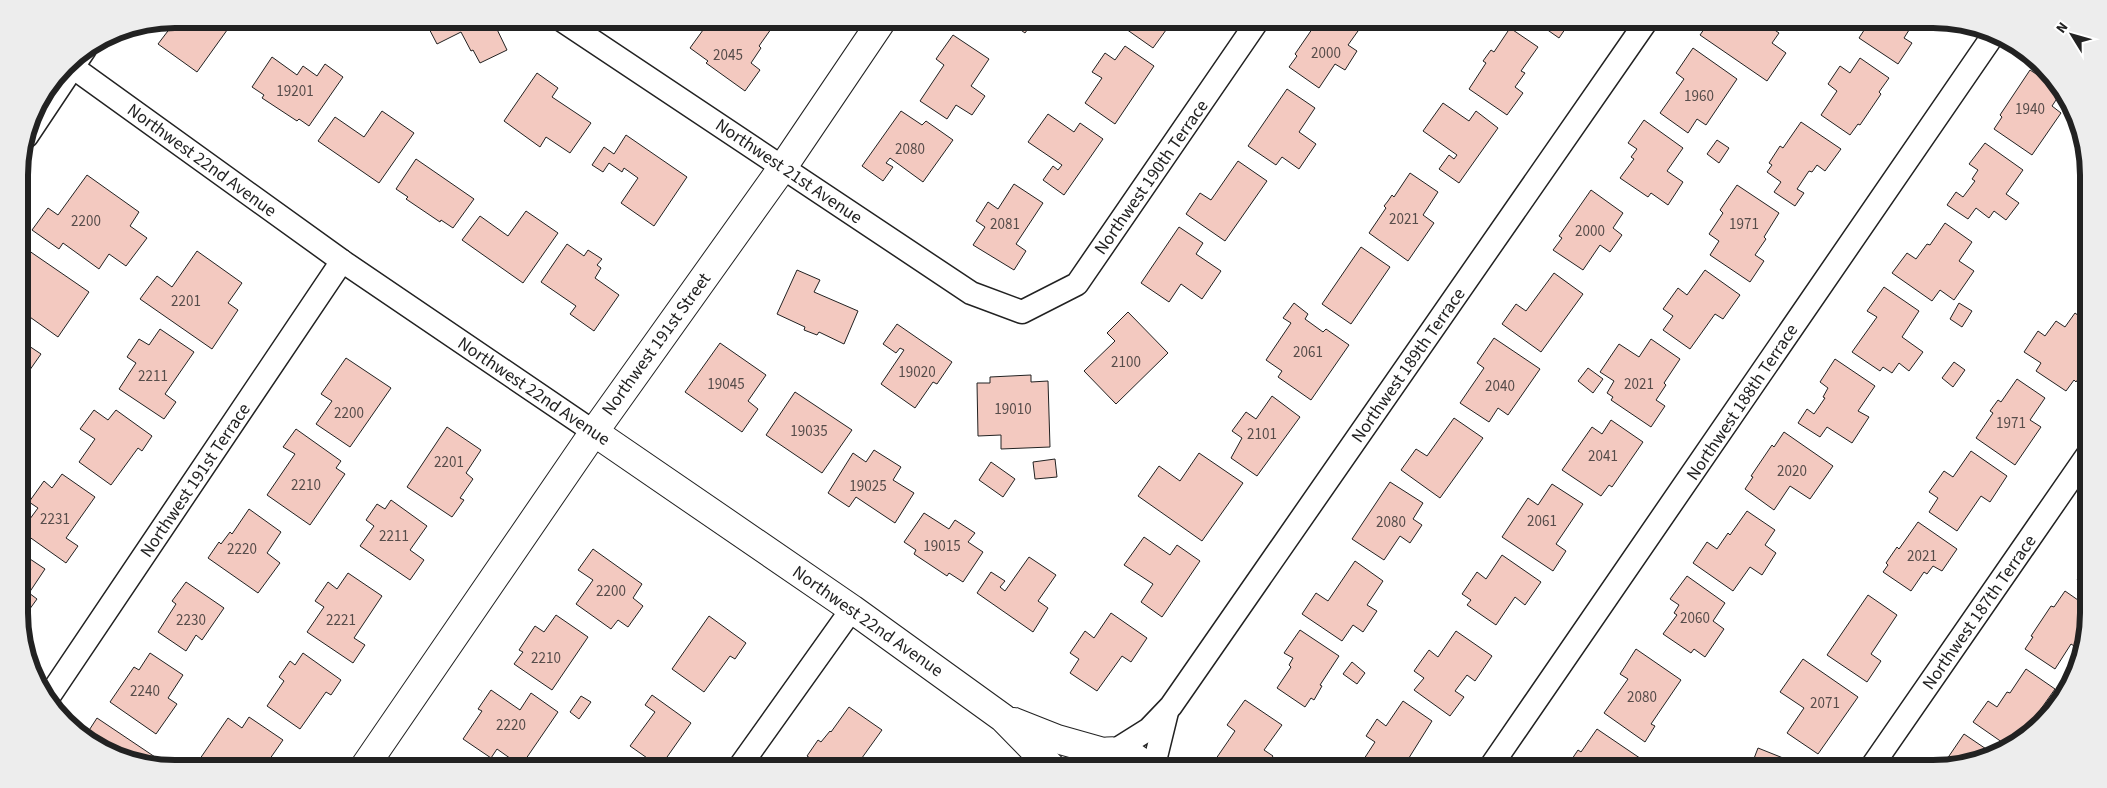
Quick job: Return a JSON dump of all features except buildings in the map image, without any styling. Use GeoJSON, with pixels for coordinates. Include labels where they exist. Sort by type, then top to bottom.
{"type":"FeatureCollection","features":[{"type":"Feature","properties":{"kind":"street","name":"Northwest 21st Avenue"},"geometry":{"type":"LineString","coordinates":[[574,28],[971,293],[1022,312]]}},
{"type":"Feature","properties":{"kind":"street","name":"Northwest 191st Street"},"geometry":{"type":"LineString","coordinates":[[369,760],[594,432],[783,166],[878,28]]}},
{"type":"Feature","properties":{"kind":"street","name":"Northwest 190th Terrace"},"geometry":{"type":"LineString","coordinates":[[1022,312],[1077,284],[1253,28]]}},
{"type":"Feature","properties":{"kind":"street","name":"Northwest 189th Terrace"},"geometry":{"type":"LineString","coordinates":[[1109,752],[1133,741],[1167,711],[1642,28]]}},
{"type":"Feature","properties":{"kind":"street","name":"Northwest 188th Terrace"},"geometry":{"type":"LineString","coordinates":[[1495,760],[1990,40]]}},
{"type":"Feature","properties":{"kind":"street","name":"Northwest 22nd Avenue"},"geometry":{"type":"LineString","coordinates":[[79,63],[342,261],[852,608],[1003,718],[1044,760]]}},
{"type":"Feature","properties":{"kind":"street"},"geometry":{"type":"LineString","coordinates":[[40,115],[65,76]]}},
{"type":"Feature","properties":{"kind":"street","name":"Northwest 191st Terrace"},"geometry":{"type":"LineString","coordinates":[[51,693],[342,261]]}},
{"type":"Feature","properties":{"kind":"street","name":"Northwest 187th Terrace"},"geometry":{"type":"LineString","coordinates":[[1876,760],[2080,466]]}},
{"type":"Feature","properties":{"kind":"street"},"geometry":{"type":"LineString","coordinates":[[744,760],[852,608]]}},
{"type":"Feature","properties":{"kind":"street","name":"Northwest 189th Terrace"},"geometry":{"type":"LineString","coordinates":[[1155,760],[1167,711]]}},
{"type":"Feature","properties":{"kind":"street","name":"Northwest 22nd Avenue"},"geometry":{"type":"LineString","coordinates":[[1003,718],[1057,739],[1109,752],[1125,752],[1139,760]]}},
{"type":"Feature","properties":{"kind":"street"},"geometry":{"type":"LineString","coordinates":[[1088,760],[1109,752]]}}]}
